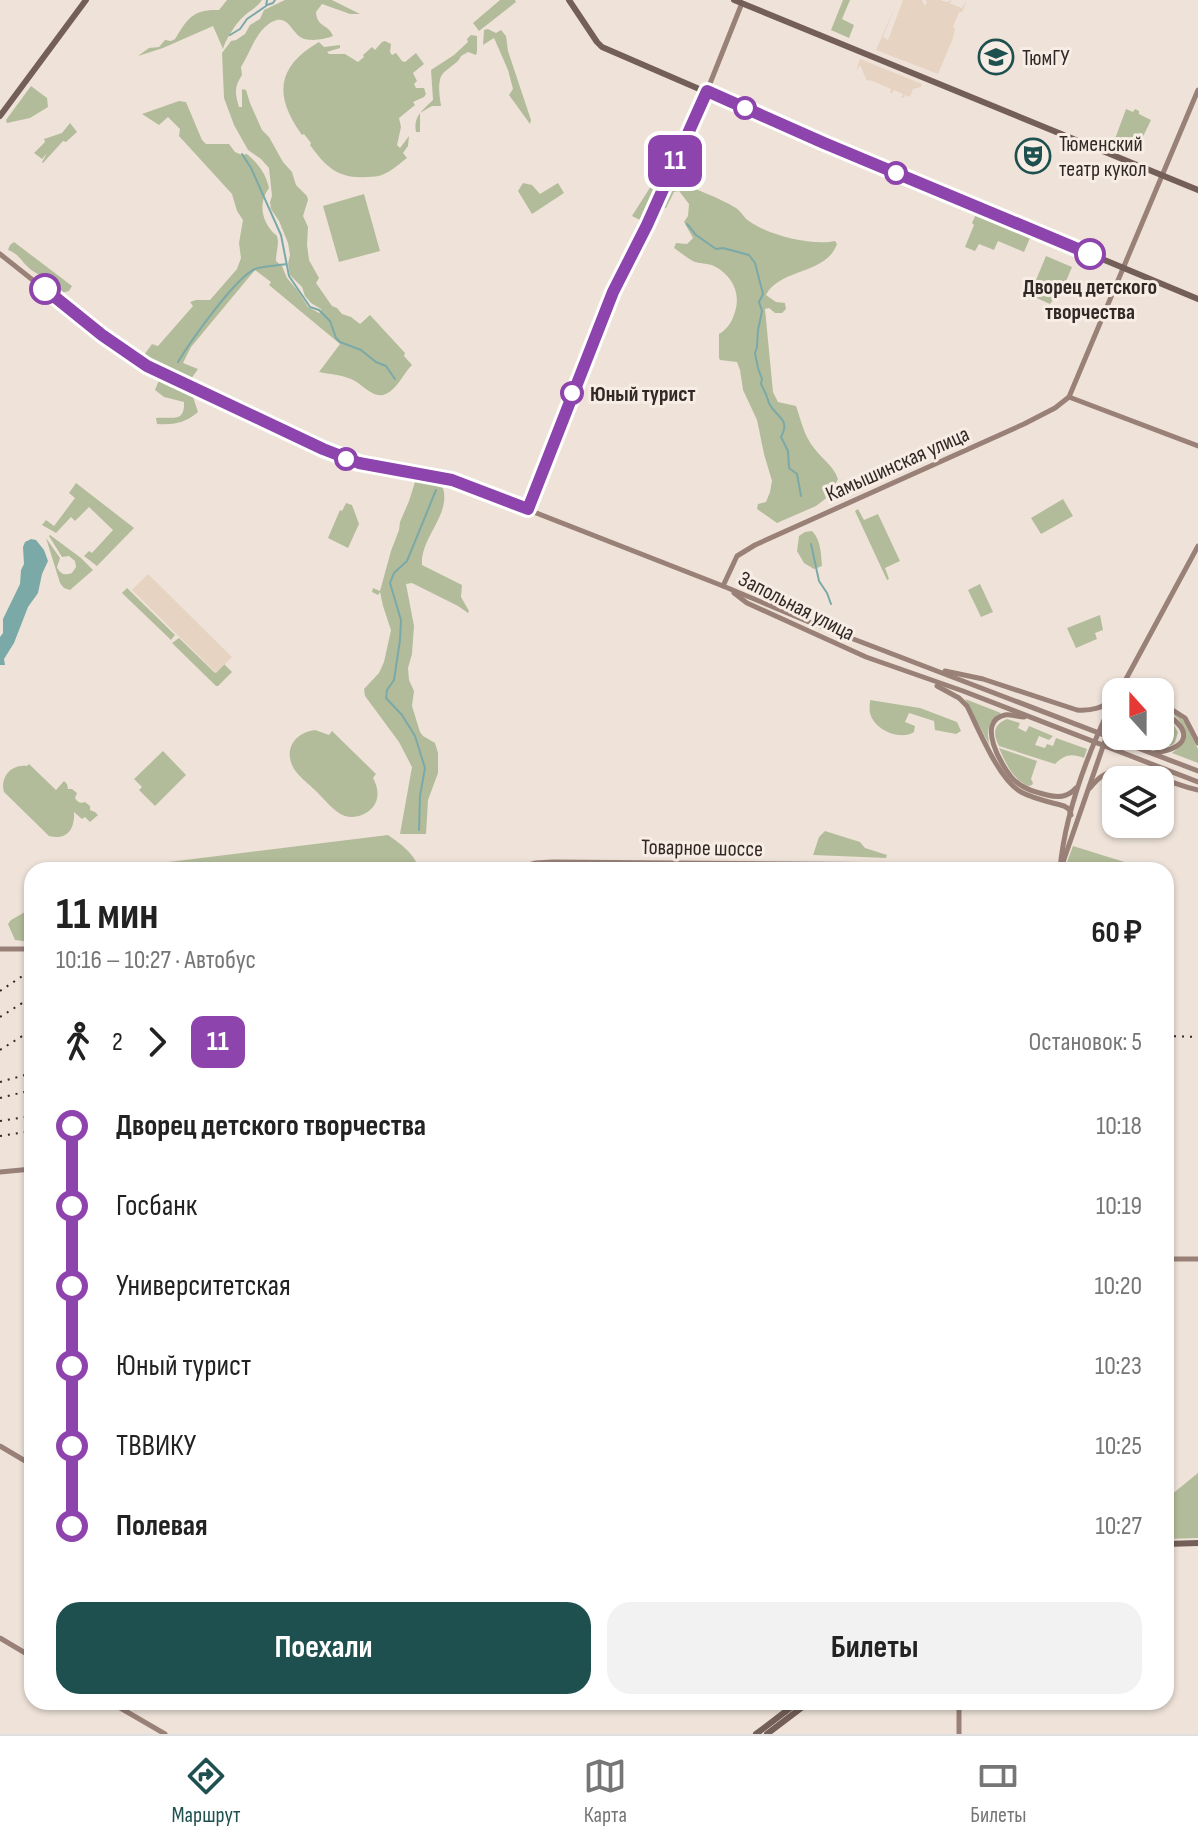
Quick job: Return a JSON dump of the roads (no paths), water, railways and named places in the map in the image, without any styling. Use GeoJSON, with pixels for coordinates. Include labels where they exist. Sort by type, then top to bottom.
{"type":"FeatureCollection","features":[{"type":"Feature","properties":{"kind":"main road"},"geometry":{"type":"LineString","coordinates":[[0,116],[86,0]]}},
{"type":"Feature","properties":{"kind":"main road"},"geometry":{"type":"LineString","coordinates":[[569,0],[602,47],[1198,299]]}},
{"type":"Feature","properties":{"kind":"main road"},"geometry":{"type":"LineString","coordinates":[[734,0],[1198,190]]}},
{"type":"Feature","properties":{"kind":"main road"},"geometry":{"type":"LineString","coordinates":[[1174,1544],[1198,1543]]}},
{"type":"Feature","properties":{"kind":"main road"},"geometry":{"type":"LineString","coordinates":[[756,1734],[788,1710]]}},
{"type":"Feature","properties":{"kind":"main road"},"geometry":{"type":"LineString","coordinates":[[767,1734],[798,1710]]}},
{"type":"Feature","properties":{"kind":"street"},"geometry":{"type":"LineString","coordinates":[[528,509],[613,292],[647,225],[707,91],[742,3]]}},
{"type":"Feature","properties":{"kind":"street"},"geometry":{"type":"LineString","coordinates":[[1198,90],[1069,397],[1198,446]]}},
{"type":"Feature","properties":{"kind":"street"},"geometry":{"type":"LineString","coordinates":[[0,254],[102,335],[147,366],[323,449],[359,463],[452,480],[723,586]]}},
{"type":"Feature","properties":{"kind":"street","name":"Камышинская улица"},"geometry":{"type":"LineString","coordinates":[[723,586],[737,556],[826,512],[1024,424],[1069,397]]}},
{"type":"Feature","properties":{"kind":"street"},"geometry":{"type":"LineString","coordinates":[[1127,678],[1198,546]]}},
{"type":"Feature","properties":{"kind":"street","name":"Запольная улица"},"geometry":{"type":"LineString","coordinates":[[723,586],[1198,771]]}},
{"type":"Feature","properties":{"kind":"street","name":"Запольная улица"},"geometry":{"type":"LineString","coordinates":[[723,586],[747,603],[866,657],[1198,782]]}},
{"type":"Feature","properties":{"kind":"street"},"geometry":{"type":"LineString","coordinates":[[933,669],[983,679],[1077,710],[1090,711],[1102,707]]}},
{"type":"Feature","properties":{"kind":"street"},"geometry":{"type":"LineString","coordinates":[[930,681],[967,706],[1012,787],[1023,794],[1064,806],[1071,815]]}},
{"type":"Feature","properties":{"kind":"street"},"geometry":{"type":"LineString","coordinates":[[1174,711],[1185,718],[1198,743]]}},
{"type":"Feature","properties":{"kind":"street"},"geometry":{"type":"LineString","coordinates":[[1030,717],[1006,715],[995,720],[990,730],[992,742],[1013,778],[1033,791],[1056,797],[1073,791],[1081,780]]}},
{"type":"Feature","properties":{"kind":"street"},"geometry":{"type":"LineString","coordinates":[[1174,718],[1183,733],[1181,743],[1174,748]]}},
{"type":"Feature","properties":{"kind":"street"},"geometry":{"type":"LineString","coordinates":[[1061,862],[1081,780],[1102,725]]}},
{"type":"Feature","properties":{"kind":"street"},"geometry":{"type":"LineString","coordinates":[[1063,862],[1102,749]]}},
{"type":"Feature","properties":{"kind":"street"},"geometry":{"type":"LineString","coordinates":[[1153,753],[1166,750]]}},
{"type":"Feature","properties":{"kind":"street"},"geometry":{"type":"LineString","coordinates":[[1087,792],[1100,776],[1117,771],[1147,774],[1198,790]]}},
{"type":"Feature","properties":{"kind":"street"},"geometry":{"type":"LineString","coordinates":[[0,949],[24,949]]}},
{"type":"Feature","properties":{"kind":"street"},"geometry":{"type":"LineString","coordinates":[[0,1172],[24,1170]]}},
{"type":"Feature","properties":{"kind":"street"},"geometry":{"type":"LineString","coordinates":[[1174,1259],[1198,1259]]}},
{"type":"Feature","properties":{"kind":"street"},"geometry":{"type":"LineString","coordinates":[[0,1446],[24,1460]]}},
{"type":"Feature","properties":{"kind":"street"},"geometry":{"type":"LineString","coordinates":[[0,1638],[24,1652]]}},
{"type":"Feature","properties":{"kind":"street"},"geometry":{"type":"LineString","coordinates":[[124,1710],[165,1734]]}},
{"type":"Feature","properties":{"kind":"street"},"geometry":{"type":"LineString","coordinates":[[959,1710],[959,1734]]}},
{"type":"Feature","properties":{"kind":"water"},"geometry":{"type":"Polygon","coordinates":[[[31,539],[36,540],[44,550],[48,561],[38,593],[28,607],[4,659],[5,665],[0,665],[3,619],[20,584],[23,547],[31,539]]]}},
{"type":"Feature","properties":{"kind":"waterway"},"geometry":{"type":"LineString","coordinates":[[230,35],[266,6],[267,0]]}},
{"type":"Feature","properties":{"kind":"waterway"},"geometry":{"type":"LineString","coordinates":[[267,5],[275,0]]}},
{"type":"Feature","properties":{"kind":"waterway"},"geometry":{"type":"LineString","coordinates":[[242,154],[281,235],[289,276],[310,307],[319,310],[330,321],[340,342],[361,350],[386,366],[395,379]]}},
{"type":"Feature","properties":{"kind":"waterway"},"geometry":{"type":"LineString","coordinates":[[687,224],[696,235],[716,249],[749,255],[755,263],[763,294],[759,302],[762,311],[755,353],[761,384],[769,403],[783,422],[781,437],[788,451],[789,468],[797,474],[801,496]]}},
{"type":"Feature","properties":{"kind":"waterway"},"geometry":{"type":"LineString","coordinates":[[178,362],[214,311],[246,275],[258,268],[286,264]]}},
{"type":"Feature","properties":{"kind":"waterway"},"geometry":{"type":"LineString","coordinates":[[419,830],[425,768],[415,736],[402,715],[386,698],[394,680],[401,620],[390,583],[394,573],[407,561],[436,490]]}},
{"type":"Feature","properties":{"kind":"waterway"},"geometry":{"type":"LineString","coordinates":[[811,544],[819,581],[831,604]]}},
{"type":"Feature","properties":{"kind":"railway"},"geometry":{"type":"LineString","coordinates":[[0,991],[24,975]]}},
{"type":"Feature","properties":{"kind":"railway"},"geometry":{"type":"LineString","coordinates":[[0,1017],[24,1002]]}},
{"type":"Feature","properties":{"kind":"railway"},"geometry":{"type":"LineString","coordinates":[[0,1050],[24,1035]]}},
{"type":"Feature","properties":{"kind":"railway"},"geometry":{"type":"LineString","coordinates":[[1174,1036],[1198,1037]]}},
{"type":"Feature","properties":{"kind":"railway"},"geometry":{"type":"LineString","coordinates":[[0,1082],[24,1075]]}},
{"type":"Feature","properties":{"kind":"railway"},"geometry":{"type":"LineString","coordinates":[[0,1098],[24,1092]]}},
{"type":"Feature","properties":{"kind":"railway"},"geometry":{"type":"LineString","coordinates":[[0,1121],[24,1117]]}},
{"type":"Feature","properties":{"kind":"railway"},"geometry":{"type":"LineString","coordinates":[[0,1136],[24,1132]]}},
{"type":"Feature","properties":{"kind":"place","name":"ТюмГУ"},"geometry":{"type":"Point","coordinates":[996,57]}},
{"type":"Feature","properties":{"kind":"place","name":"Тюменский театр кукол"},"geometry":{"type":"Point","coordinates":[1033,156]}},
{"type":"Feature","properties":{"kind":"place","name":"Дворец детского творчества"},"geometry":{"type":"Point","coordinates":[1090,254]}},
{"type":"Feature","properties":{"kind":"place","name":"Юный турист"},"geometry":{"type":"Point","coordinates":[572,393]}}]}
